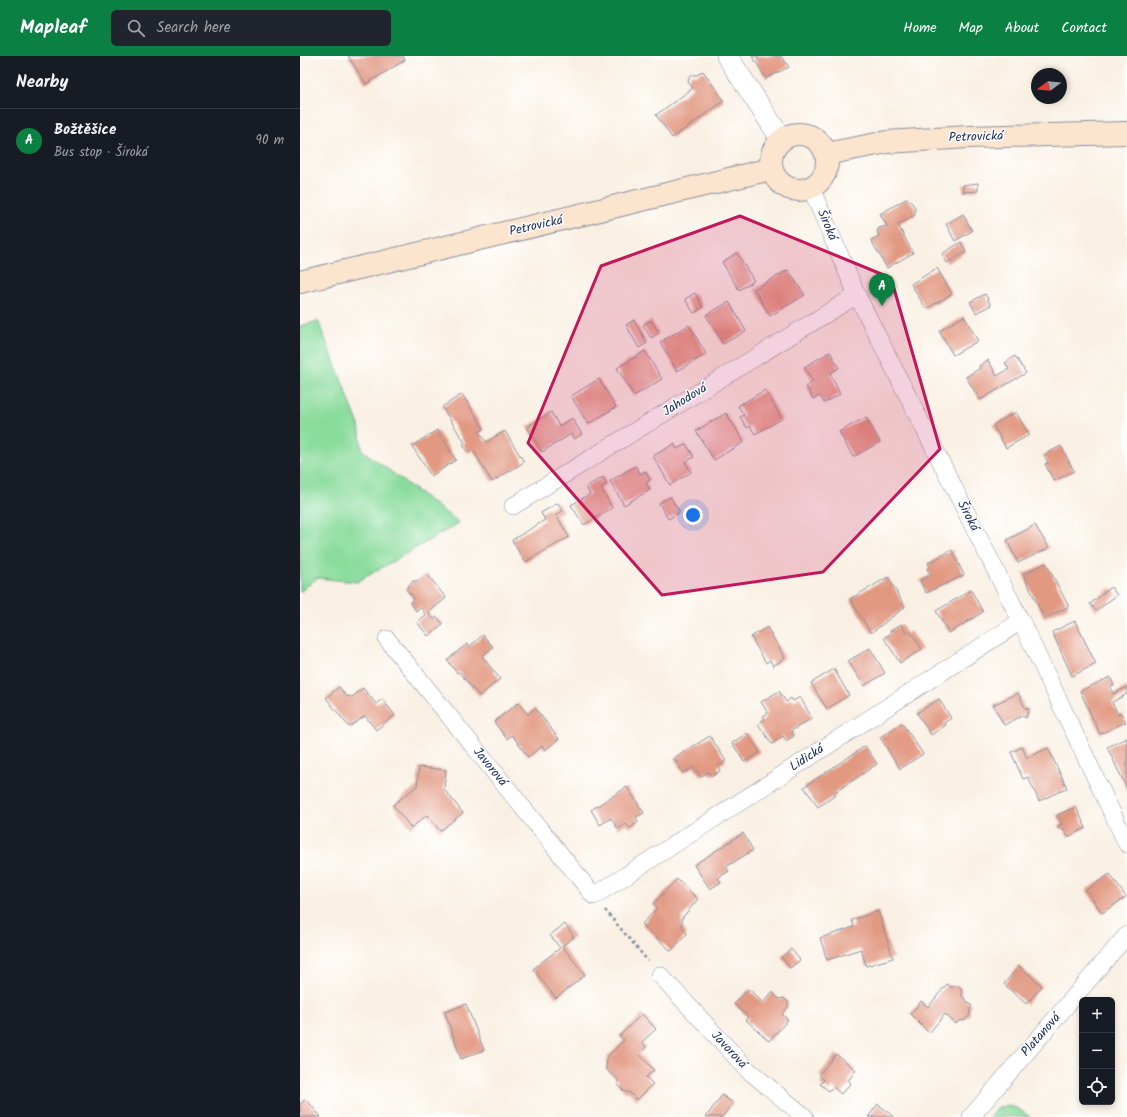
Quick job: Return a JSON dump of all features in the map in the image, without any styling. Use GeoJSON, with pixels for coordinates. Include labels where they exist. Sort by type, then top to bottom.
{"type":"FeatureCollection","features":[{"type":"Feature","properties":{"kind":"main road","name":"Petrovická"},"geometry":{"type":"LineString","coordinates":[[826,154],[887,142],[968,137],[1127,133]]}},
{"type":"Feature","properties":{"kind":"main road"},"geometry":{"type":"LineString","coordinates":[[802,134],[812,138],[821,145],[826,154],[827,164],[825,174],[819,182],[811,188],[799,191],[787,188],[777,180],[771,169],[771,158],[775,148],[782,140],[792,135],[802,134]]}},
{"type":"Feature","properties":{"kind":"main road","name":"Petrovická"},"geometry":{"type":"LineString","coordinates":[[300,282],[771,169]]}},
{"type":"Feature","properties":{"kind":"street"},"geometry":{"type":"LineString","coordinates":[[727,56],[782,140]]}},
{"type":"Feature","properties":{"kind":"street","name":"Široká"},"geometry":{"type":"LineString","coordinates":[[811,188],[857,294],[1021,621],[1127,844]]}},
{"type":"Feature","properties":{"kind":"street","name":"Jahodová"},"geometry":{"type":"LineString","coordinates":[[513,506],[857,294]]}},
{"type":"Feature","properties":{"kind":"street","name":"Lidická"},"geometry":{"type":"LineString","coordinates":[[594,896],[1021,621]]}},
{"type":"Feature","properties":{"kind":"street","name":"Javorová"},"geometry":{"type":"LineString","coordinates":[[387,639],[594,896]]}},
{"type":"Feature","properties":{"kind":"street","name":"Platanová"},"geometry":{"type":"LineString","coordinates":[[971,1117],[1127,935]]}},
{"type":"Feature","properties":{"kind":"street","name":"Javorová"},"geometry":{"type":"LineString","coordinates":[[660,975],[748,1070],[805,1117]]}},
{"type":"Feature","properties":{"kind":"path"},"geometry":{"type":"LineString","coordinates":[[594,896],[660,975]]}},
{"type":"Feature","properties":{"kind":"highlighted area"},"geometry":{"type":"Polygon","coordinates":[[[740,216],[891,278],[940,449],[823,572],[662,595],[528,443],[601,266],[740,216]]]}},
{"type":"Feature","properties":{"kind":"green space"},"geometry":{"type":"Polygon","coordinates":[[[318,321],[359,425],[362,450],[459,523],[357,582],[317,578],[300,592],[300,326],[318,321]]]}},
{"type":"Feature","properties":{"kind":"green space"},"geometry":{"type":"Polygon","coordinates":[[[1009,1106],[1019,1109],[1030,1117],[989,1117],[998,1107],[1009,1106]]]}},
{"type":"Feature","properties":{"kind":"building"},"geometry":{"type":"Polygon","coordinates":[[[348,56],[403,56],[405,60],[366,84],[348,56]]]}},
{"type":"Feature","properties":{"kind":"building"},"geometry":{"type":"Polygon","coordinates":[[[752,56],[781,56],[789,67],[766,78],[752,56]]]}},
{"type":"Feature","properties":{"kind":"building"},"geometry":{"type":"Polygon","coordinates":[[[703,71],[724,101],[672,138],[656,115],[693,88],[688,82],[690,75],[697,75],[703,71]]]}},
{"type":"Feature","properties":{"kind":"building"},"geometry":{"type":"Polygon","coordinates":[[[978,183],[978,191],[963,192],[963,185],[978,183]]]}},
{"type":"Feature","properties":{"kind":"building"},"geometry":{"type":"Polygon","coordinates":[[[906,199],[912,203],[915,208],[915,215],[898,225],[913,253],[887,268],[871,240],[879,236],[877,231],[879,228],[887,226],[880,214],[906,199]]]}},
{"type":"Feature","properties":{"kind":"building"},"geometry":{"type":"Polygon","coordinates":[[[963,214],[972,231],[955,241],[946,224],[963,214]]]}},
{"type":"Feature","properties":{"kind":"building"},"geometry":{"type":"Polygon","coordinates":[[[961,242],[966,252],[947,263],[942,254],[961,242]]]}},
{"type":"Feature","properties":{"kind":"building"},"geometry":{"type":"Polygon","coordinates":[[[737,253],[754,281],[739,290],[722,262],[737,253]]]}},
{"type":"Feature","properties":{"kind":"building"},"geometry":{"type":"Polygon","coordinates":[[[937,268],[952,294],[926,309],[911,284],[937,268]]]}},
{"type":"Feature","properties":{"kind":"building"},"geometry":{"type":"Polygon","coordinates":[[[788,270],[805,295],[770,316],[754,289],[788,270]]]}},
{"type":"Feature","properties":{"kind":"building"},"geometry":{"type":"Polygon","coordinates":[[[695,293],[703,307],[694,313],[685,299],[695,293]]]}},
{"type":"Feature","properties":{"kind":"building"},"geometry":{"type":"Polygon","coordinates":[[[985,294],[991,305],[976,313],[970,302],[985,294]]]}},
{"type":"Feature","properties":{"kind":"building"},"geometry":{"type":"Polygon","coordinates":[[[729,302],[746,331],[723,344],[706,315],[729,302]]]}},
{"type":"Feature","properties":{"kind":"building"},"geometry":{"type":"Polygon","coordinates":[[[964,316],[978,341],[953,355],[939,331],[964,316]]]}},
{"type":"Feature","properties":{"kind":"building"},"geometry":{"type":"Polygon","coordinates":[[[634,320],[647,343],[639,348],[626,325],[634,320]]]}},
{"type":"Feature","properties":{"kind":"building"},"geometry":{"type":"Polygon","coordinates":[[[651,320],[659,333],[651,338],[643,325],[651,320]]]}},
{"type":"Feature","properties":{"kind":"building"},"geometry":{"type":"Polygon","coordinates":[[[689,325],[706,354],[677,371],[660,342],[689,325]]]}},
{"type":"Feature","properties":{"kind":"building"},"geometry":{"type":"Polygon","coordinates":[[[645,351],[662,379],[634,396],[617,368],[645,351]]]}},
{"type":"Feature","properties":{"kind":"building"},"geometry":{"type":"Polygon","coordinates":[[[830,352],[839,368],[830,373],[840,394],[824,403],[820,396],[813,399],[806,386],[813,382],[804,367],[830,352]]]}},
{"type":"Feature","properties":{"kind":"building"},"geometry":{"type":"Polygon","coordinates":[[[1015,356],[1026,373],[980,400],[966,377],[980,368],[979,366],[988,360],[997,376],[1009,369],[1005,363],[1015,356]]]}},
{"type":"Feature","properties":{"kind":"building"},"geometry":{"type":"Polygon","coordinates":[[[599,379],[616,407],[588,424],[571,396],[599,379]]]}},
{"type":"Feature","properties":{"kind":"building"},"geometry":{"type":"Polygon","coordinates":[[[765,390],[782,419],[755,434],[750,426],[747,428],[740,417],[744,415],[738,406],[765,390]]]}},
{"type":"Feature","properties":{"kind":"building"},"geometry":{"type":"Polygon","coordinates":[[[462,394],[484,429],[479,432],[486,442],[505,431],[524,462],[492,482],[473,450],[468,453],[463,445],[465,443],[442,407],[462,394]]]}},
{"type":"Feature","properties":{"kind":"building"},"geometry":{"type":"Polygon","coordinates":[[[551,412],[559,426],[572,418],[582,434],[574,439],[571,434],[542,452],[527,427],[551,412]]]}},
{"type":"Feature","properties":{"kind":"building"},"geometry":{"type":"Polygon","coordinates":[[[1016,412],[1029,435],[1006,448],[993,425],[1016,412]]]}},
{"type":"Feature","properties":{"kind":"building"},"geometry":{"type":"Polygon","coordinates":[[[726,413],[744,442],[714,460],[696,431],[726,413]]]}},
{"type":"Feature","properties":{"kind":"building"},"geometry":{"type":"Polygon","coordinates":[[[866,417],[880,442],[853,457],[839,432],[866,417]]]}},
{"type":"Feature","properties":{"kind":"building"},"geometry":{"type":"Polygon","coordinates":[[[437,430],[456,460],[431,476],[412,446],[437,430]]]}},
{"type":"Feature","properties":{"kind":"building"},"geometry":{"type":"Polygon","coordinates":[[[674,444],[677,449],[686,444],[694,457],[685,462],[691,472],[670,485],[653,456],[674,444]]]}},
{"type":"Feature","properties":{"kind":"building"},"geometry":{"type":"Polygon","coordinates":[[[1061,446],[1074,471],[1054,481],[1045,464],[1048,463],[1044,455],[1061,446]]]}},
{"type":"Feature","properties":{"kind":"building"},"geometry":{"type":"Polygon","coordinates":[[[636,466],[640,474],[645,471],[650,480],[646,483],[650,490],[624,505],[610,481],[636,466]]]}},
{"type":"Feature","properties":{"kind":"building"},"geometry":{"type":"Polygon","coordinates":[[[603,477],[607,484],[601,488],[612,508],[584,525],[571,505],[590,494],[586,487],[603,477]]]}},
{"type":"Feature","properties":{"kind":"building"},"geometry":{"type":"Polygon","coordinates":[[[670,497],[680,512],[668,519],[659,503],[670,497]]]}},
{"type":"Feature","properties":{"kind":"building"},"geometry":{"type":"Polygon","coordinates":[[[558,503],[563,511],[556,515],[569,537],[525,562],[512,540],[545,520],[541,513],[558,503]]]}},
{"type":"Feature","properties":{"kind":"building"},"geometry":{"type":"Polygon","coordinates":[[[1035,525],[1049,548],[1018,563],[1007,540],[1035,525]]]}},
{"type":"Feature","properties":{"kind":"building"},"geometry":{"type":"Polygon","coordinates":[[[952,550],[964,575],[926,593],[920,580],[931,575],[927,569],[930,567],[928,563],[952,550]]]}},
{"type":"Feature","properties":{"kind":"building"},"geometry":{"type":"Polygon","coordinates":[[[1046,563],[1068,607],[1044,618],[1023,574],[1046,563]]]}},
{"type":"Feature","properties":{"kind":"building"},"geometry":{"type":"Polygon","coordinates":[[[427,574],[446,598],[428,613],[434,619],[437,617],[443,624],[428,636],[417,622],[426,615],[420,607],[416,611],[410,602],[414,599],[406,589],[413,581],[417,581],[427,574]]]}},
{"type":"Feature","properties":{"kind":"building"},"geometry":{"type":"Polygon","coordinates":[[[888,577],[905,607],[871,633],[850,599],[888,577]]]}},
{"type":"Feature","properties":{"kind":"building"},"geometry":{"type":"Polygon","coordinates":[[[1111,587],[1117,595],[1096,611],[1090,604],[1111,587]]]}},
{"type":"Feature","properties":{"kind":"building"},"geometry":{"type":"Polygon","coordinates":[[[971,590],[983,612],[949,633],[936,611],[971,590]]]}},
{"type":"Feature","properties":{"kind":"building"},"geometry":{"type":"Polygon","coordinates":[[[1075,621],[1096,664],[1072,676],[1052,632],[1075,621]]]}},
{"type":"Feature","properties":{"kind":"building"},"geometry":{"type":"Polygon","coordinates":[[[901,624],[907,634],[910,631],[922,649],[900,663],[884,638],[891,633],[890,631],[901,624]]]}},
{"type":"Feature","properties":{"kind":"building"},"geometry":{"type":"Polygon","coordinates":[[[767,627],[785,658],[773,666],[770,660],[766,663],[751,637],[767,627]]]}},
{"type":"Feature","properties":{"kind":"building"},"geometry":{"type":"Polygon","coordinates":[[[483,635],[493,647],[482,656],[500,679],[479,696],[447,660],[467,644],[469,647],[483,635]]]}},
{"type":"Feature","properties":{"kind":"building"},"geometry":{"type":"Polygon","coordinates":[[[870,648],[885,673],[864,686],[848,661],[870,648]]]}},
{"type":"Feature","properties":{"kind":"building"},"geometry":{"type":"Polygon","coordinates":[[[834,669],[849,695],[827,709],[811,683],[834,669]]]}},
{"type":"Feature","properties":{"kind":"building"},"geometry":{"type":"Polygon","coordinates":[[[1110,677],[1114,685],[1110,687],[1113,694],[1127,687],[1127,694],[1112,702],[1118,715],[1121,713],[1126,722],[1100,734],[1080,691],[1110,677]]]}},
{"type":"Feature","properties":{"kind":"building"},"geometry":{"type":"Polygon","coordinates":[[[339,687],[346,696],[352,697],[363,688],[376,704],[382,699],[395,715],[376,730],[365,716],[349,727],[326,698],[339,687]]]}},
{"type":"Feature","properties":{"kind":"building"},"geometry":{"type":"Polygon","coordinates":[[[779,691],[786,702],[791,698],[793,701],[800,697],[812,718],[791,731],[794,736],[786,741],[783,736],[772,744],[758,724],[765,719],[763,716],[768,713],[761,702],[779,691]]]}},
{"type":"Feature","properties":{"kind":"building"},"geometry":{"type":"Polygon","coordinates":[[[1018,693],[1025,708],[1029,709],[1026,718],[1022,716],[1004,725],[993,705],[1018,693]]]}},
{"type":"Feature","properties":{"kind":"building"},"geometry":{"type":"Polygon","coordinates":[[[939,699],[951,718],[944,723],[946,725],[931,735],[917,713],[939,699]]]}},
{"type":"Feature","properties":{"kind":"building"},"geometry":{"type":"Polygon","coordinates":[[[518,703],[528,714],[535,708],[559,739],[545,750],[542,746],[528,757],[512,735],[507,739],[494,722],[518,703]]]}},
{"type":"Feature","properties":{"kind":"building"},"geometry":{"type":"Polygon","coordinates":[[[902,723],[923,754],[900,769],[880,737],[902,723]]]}},
{"type":"Feature","properties":{"kind":"building"},"geometry":{"type":"Polygon","coordinates":[[[747,733],[760,752],[744,762],[732,743],[747,733]]]}},
{"type":"Feature","properties":{"kind":"building"},"geometry":{"type":"Polygon","coordinates":[[[710,736],[726,761],[718,766],[720,771],[712,776],[708,772],[701,777],[694,767],[683,773],[674,758],[710,736]]]}},
{"type":"Feature","properties":{"kind":"building"},"geometry":{"type":"Polygon","coordinates":[[[1127,738],[1127,789],[1107,747],[1127,738]]]}},
{"type":"Feature","properties":{"kind":"building"},"geometry":{"type":"Polygon","coordinates":[[[865,746],[877,764],[834,793],[836,795],[818,807],[804,787],[865,746]]]}},
{"type":"Feature","properties":{"kind":"building"},"geometry":{"type":"Polygon","coordinates":[[[1022,747],[1027,758],[1048,748],[1067,788],[1039,801],[1028,777],[1023,779],[1011,752],[1022,747]]]}},
{"type":"Feature","properties":{"kind":"building"},"geometry":{"type":"Polygon","coordinates":[[[419,767],[446,770],[444,789],[463,813],[440,831],[427,815],[411,828],[393,805],[417,786],[419,767]]]}},
{"type":"Feature","properties":{"kind":"building"},"geometry":{"type":"Polygon","coordinates":[[[627,787],[644,813],[636,817],[638,822],[630,828],[626,824],[618,829],[611,818],[600,825],[591,810],[627,787]]]}},
{"type":"Feature","properties":{"kind":"building"},"geometry":{"type":"Polygon","coordinates":[[[1076,807],[1086,828],[1068,837],[1063,828],[1060,829],[1058,826],[1062,824],[1057,815],[1076,807]]]}},
{"type":"Feature","properties":{"kind":"building"},"geometry":{"type":"Polygon","coordinates":[[[743,833],[753,850],[726,867],[729,871],[718,878],[721,882],[710,889],[694,865],[743,833]]]}},
{"type":"Feature","properties":{"kind":"building"},"geometry":{"type":"Polygon","coordinates":[[[1110,874],[1126,897],[1102,913],[1086,890],[1110,874]]]}},
{"type":"Feature","properties":{"kind":"building"},"geometry":{"type":"Polygon","coordinates":[[[677,879],[698,899],[682,918],[682,927],[687,934],[671,951],[642,924],[657,908],[653,904],[677,879]]]}},
{"type":"Feature","properties":{"kind":"building"},"geometry":{"type":"Polygon","coordinates":[[[878,911],[893,958],[866,966],[861,949],[827,960],[820,938],[854,927],[852,920],[878,911]]]}},
{"type":"Feature","properties":{"kind":"building"},"geometry":{"type":"Polygon","coordinates":[[[565,924],[574,937],[562,946],[585,975],[556,998],[533,969],[560,948],[550,935],[565,924]]]}},
{"type":"Feature","properties":{"kind":"building"},"geometry":{"type":"Polygon","coordinates":[[[791,949],[800,960],[790,968],[781,957],[791,949]]]}},
{"type":"Feature","properties":{"kind":"building"},"geometry":{"type":"Polygon","coordinates":[[[1019,966],[1042,986],[1026,1004],[1004,984],[1019,966]]]}},
{"type":"Feature","properties":{"kind":"building"},"geometry":{"type":"Polygon","coordinates":[[[947,984],[951,987],[959,986],[961,988],[962,996],[972,1006],[970,1009],[970,1015],[965,1020],[959,1021],[956,1024],[945,1014],[929,1033],[910,1014],[921,1001],[928,1007],[947,984]]]}},
{"type":"Feature","properties":{"kind":"building"},"geometry":{"type":"Polygon","coordinates":[[[749,989],[763,1003],[772,992],[779,999],[784,998],[788,1002],[788,1007],[782,1014],[788,1020],[769,1041],[746,1020],[749,1018],[734,1004],[749,989]]]}},
{"type":"Feature","properties":{"kind":"building"},"geometry":{"type":"Polygon","coordinates":[[[466,1004],[484,1050],[461,1059],[445,1012],[466,1004]]]}},
{"type":"Feature","properties":{"kind":"building"},"geometry":{"type":"Polygon","coordinates":[[[642,1014],[656,1029],[642,1042],[646,1047],[639,1054],[654,1070],[646,1077],[653,1084],[637,1100],[629,1092],[625,1092],[618,1085],[618,1080],[606,1069],[607,1057],[624,1040],[619,1036],[642,1014]]]}},
{"type":"Feature","properties":{"kind":"building"},"geometry":{"type":"Polygon","coordinates":[[[836,1054],[856,1070],[848,1081],[851,1083],[841,1094],[833,1087],[829,1091],[820,1084],[824,1080],[819,1075],[836,1054]]]}},
{"type":"Feature","properties":{"kind":"building"},"geometry":{"type":"Polygon","coordinates":[[[722,1095],[733,1103],[722,1117],[706,1117],[722,1095]]]}},
{"type":"Feature","properties":{"kind":"building"},"geometry":{"type":"Polygon","coordinates":[[[306,1099],[321,1117],[300,1117],[300,1104],[306,1099]]]}},
{"type":"Feature","properties":{"kind":"building"},"geometry":{"type":"Polygon","coordinates":[[[878,1104],[894,1117],[868,1117],[878,1104]]]}},
{"type":"Feature","properties":{"kind":"place","name":"Božtěšice"},"geometry":{"type":"Point","coordinates":[882,306]}}]}
